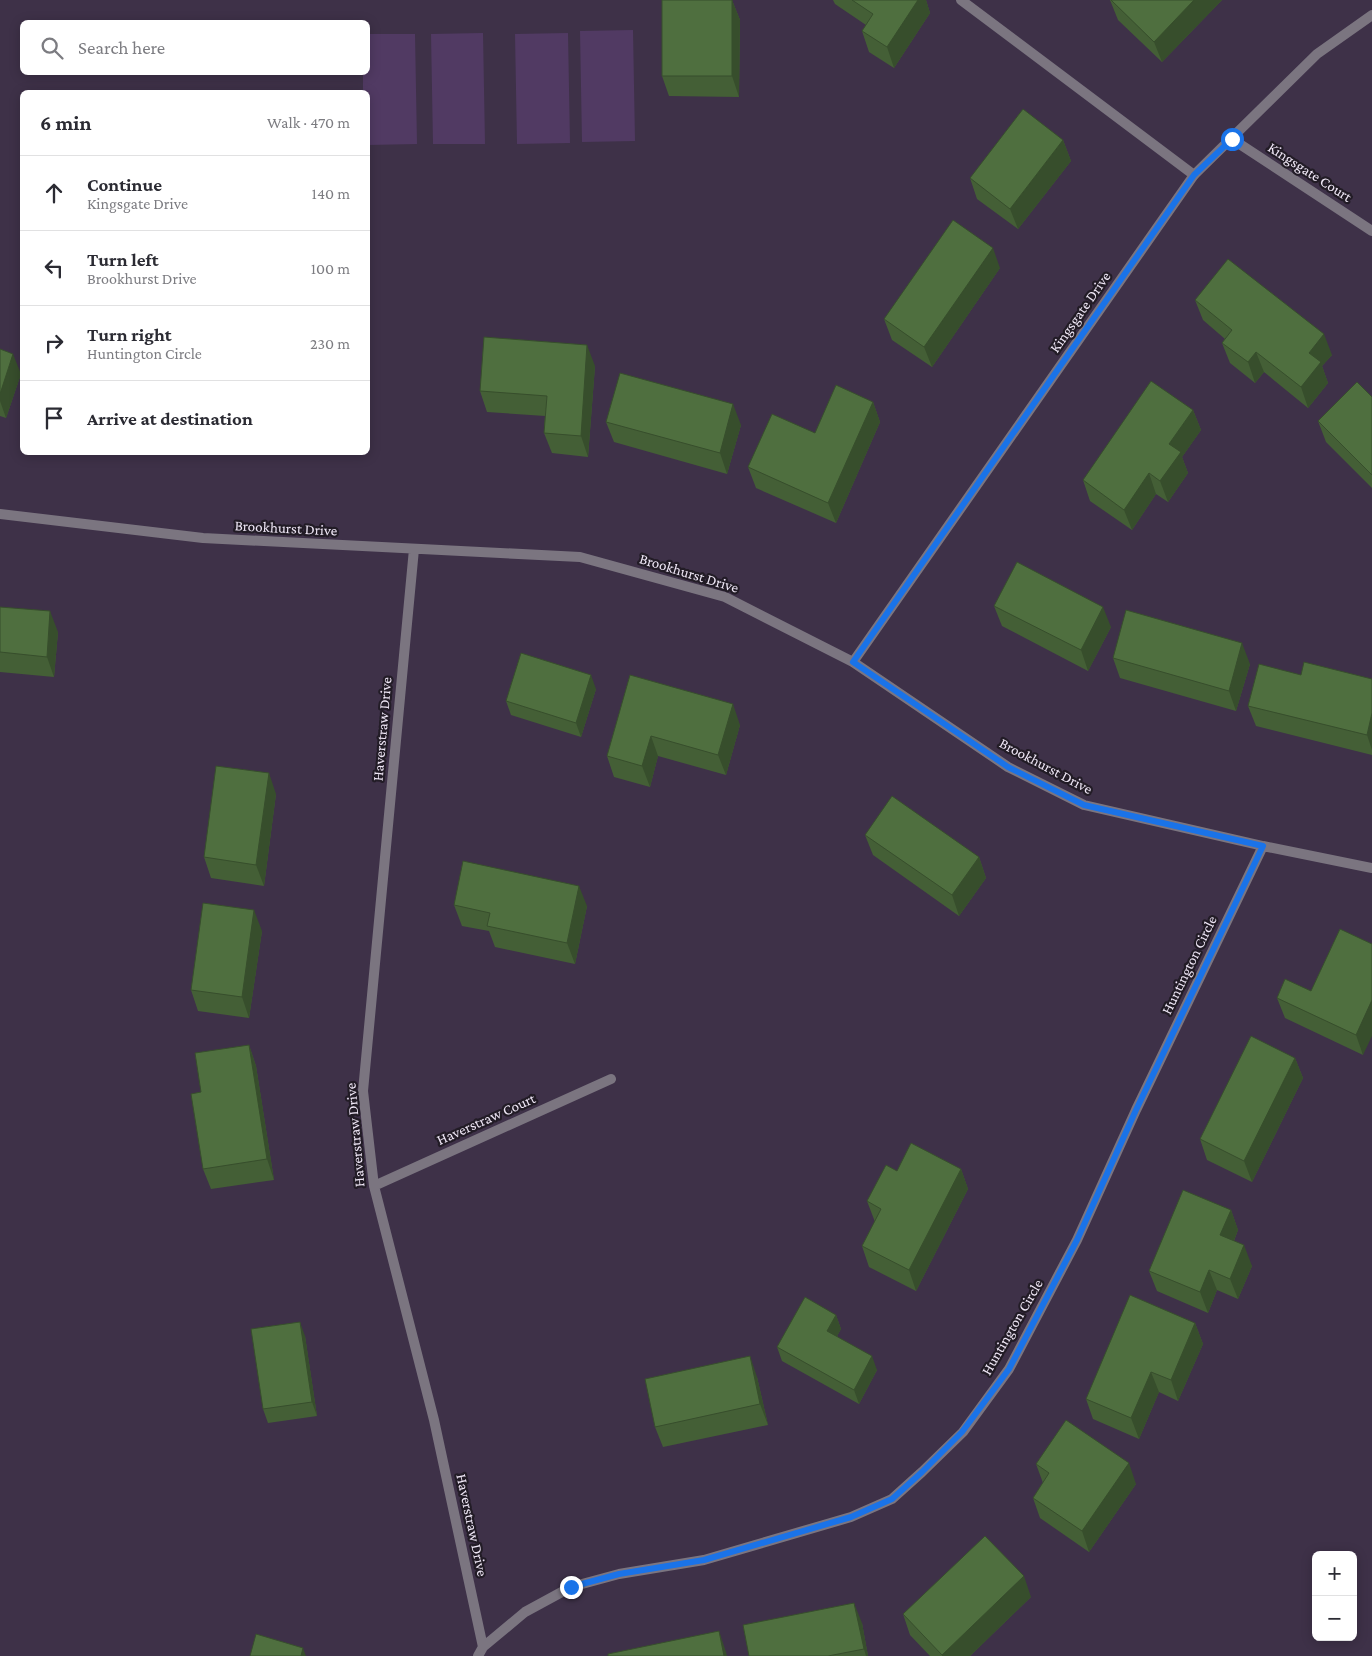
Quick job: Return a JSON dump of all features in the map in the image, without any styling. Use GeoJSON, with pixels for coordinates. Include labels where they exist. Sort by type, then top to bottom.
{"type":"FeatureCollection","features":[{"type":"Feature","properties":{"kind":"street"},"geometry":{"type":"LineString","coordinates":[[962,0],[1194,175]]}},
{"type":"Feature","properties":{"kind":"street","name":"Kingsgate Drive"},"geometry":{"type":"LineString","coordinates":[[853,662],[1194,175],[1317,54],[1372,16]]}},
{"type":"Feature","properties":{"kind":"street","name":"Kingsgate Court"},"geometry":{"type":"LineString","coordinates":[[1232,139],[1372,231]]}},
{"type":"Feature","properties":{"kind":"street","name":"Brookhurst Drive"},"geometry":{"type":"LineString","coordinates":[[0,514],[203,538],[580,558],[725,597],[853,662],[1008,767],[1084,805],[1263,846],[1372,868]]}},
{"type":"Feature","properties":{"kind":"street","name":"Haverstraw Drive"},"geometry":{"type":"LineString","coordinates":[[414,549],[363,1091],[374,1186],[434,1420],[481,1651]]}},
{"type":"Feature","properties":{"kind":"street","name":"Huntington Circle"},"geometry":{"type":"LineString","coordinates":[[481,1651],[525,1612],[571,1587],[619,1574],[704,1560],[851,1517],[892,1499],[962,1432],[1009,1369],[1077,1240],[1136,1110],[1263,846]]}},
{"type":"Feature","properties":{"kind":"street","name":"Haverstraw Court"},"geometry":{"type":"LineString","coordinates":[[374,1186],[611,1079]]}},
{"type":"Feature","properties":{"kind":"shaded area"},"geometry":{"type":"Polygon","coordinates":[[[633,30],[635,141],[582,142],[580,31],[633,30]]]}},
{"type":"Feature","properties":{"kind":"shaded area"},"geometry":{"type":"Polygon","coordinates":[[[483,33],[485,144],[433,144],[431,34],[483,33]]]}},
{"type":"Feature","properties":{"kind":"shaded area"},"geometry":{"type":"Polygon","coordinates":[[[568,33],[570,143],[517,144],[515,34],[568,33]]]}},
{"type":"Feature","properties":{"kind":"shaded area"},"geometry":{"type":"Polygon","coordinates":[[[370,34],[415,34],[417,144],[370,145],[370,90],[363,90],[363,75],[370,75],[370,34]]]}},
{"type":"Feature","properties":{"kind":"building"},"geometry":{"type":"Polygon","coordinates":[[[662,0],[732,0],[732,76],[662,76],[662,0]]]}},
{"type":"Feature","properties":{"kind":"building"},"geometry":{"type":"Polygon","coordinates":[[[852,0],[918,0],[887,47],[862,31],[873,14],[852,0]]]}},
{"type":"Feature","properties":{"kind":"building"},"geometry":{"type":"Polygon","coordinates":[[[1111,0],[1194,0],[1154,42],[1111,0]]]}},
{"type":"Feature","properties":{"kind":"building"},"geometry":{"type":"Polygon","coordinates":[[[1023,109],[1063,140],[1010,209],[970,178],[1023,109]]]}},
{"type":"Feature","properties":{"kind":"building"},"geometry":{"type":"Polygon","coordinates":[[[953,220],[993,248],[924,347],[884,319],[953,220]]]}},
{"type":"Feature","properties":{"kind":"building"},"geometry":{"type":"Polygon","coordinates":[[[1228,259],[1324,334],[1309,353],[1321,362],[1301,387],[1256,352],[1248,362],[1222,343],[1232,330],[1195,300],[1228,259]]]}},
{"type":"Feature","properties":{"kind":"building"},"geometry":{"type":"Polygon","coordinates":[[[484,337],[587,345],[581,436],[544,433],[547,396],[480,391],[484,337]]]}},
{"type":"Feature","properties":{"kind":"building"},"geometry":{"type":"Polygon","coordinates":[[[0,349],[13,354],[0,394],[0,349]]]}},
{"type":"Feature","properties":{"kind":"building"},"geometry":{"type":"Polygon","coordinates":[[[620,373],[733,404],[720,453],[606,422],[620,373]]]}},
{"type":"Feature","properties":{"kind":"building"},"geometry":{"type":"Polygon","coordinates":[[[1151,381],[1193,410],[1169,444],[1181,452],[1160,481],[1149,473],[1124,510],[1083,480],[1151,381]]]}},
{"type":"Feature","properties":{"kind":"building"},"geometry":{"type":"Polygon","coordinates":[[[1357,382],[1372,397],[1372,475],[1318,421],[1357,382]]]}},
{"type":"Feature","properties":{"kind":"building"},"geometry":{"type":"Polygon","coordinates":[[[836,385],[873,402],[828,503],[748,467],[772,414],[815,433],[836,385]]]}},
{"type":"Feature","properties":{"kind":"building"},"geometry":{"type":"Polygon","coordinates":[[[1017,562],[1103,607],[1081,650],[994,606],[1017,562]]]}},
{"type":"Feature","properties":{"kind":"building"},"geometry":{"type":"Polygon","coordinates":[[[0,607],[50,611],[47,657],[0,652],[0,607]]]}},
{"type":"Feature","properties":{"kind":"building"},"geometry":{"type":"Polygon","coordinates":[[[1126,610],[1242,643],[1229,691],[1113,658],[1126,610]]]}},
{"type":"Feature","properties":{"kind":"building"},"geometry":{"type":"Polygon","coordinates":[[[521,653],[591,675],[576,723],[506,701],[521,653]]]}},
{"type":"Feature","properties":{"kind":"building"},"geometry":{"type":"Polygon","coordinates":[[[1304,662],[1372,679],[1372,713],[1367,735],[1248,706],[1259,664],[1301,675],[1304,662]]]}},
{"type":"Feature","properties":{"kind":"building"},"geometry":{"type":"Polygon","coordinates":[[[630,675],[733,704],[718,755],[651,736],[642,766],[607,756],[630,675]]]}},
{"type":"Feature","properties":{"kind":"building"},"geometry":{"type":"Polygon","coordinates":[[[216,766],[269,773],[256,865],[204,857],[216,766]]]}},
{"type":"Feature","properties":{"kind":"building"},"geometry":{"type":"Polygon","coordinates":[[[892,796],[979,857],[952,895],[865,835],[892,796]]]}},
{"type":"Feature","properties":{"kind":"building"},"geometry":{"type":"Polygon","coordinates":[[[463,861],[579,886],[567,943],[487,926],[490,913],[454,905],[463,861]]]}},
{"type":"Feature","properties":{"kind":"building"},"geometry":{"type":"Polygon","coordinates":[[[203,903],[254,910],[242,997],[191,990],[203,903]]]}},
{"type":"Feature","properties":{"kind":"building"},"geometry":{"type":"Polygon","coordinates":[[[1340,929],[1372,944],[1372,1000],[1356,1035],[1277,998],[1285,979],[1311,991],[1340,929]]]}},
{"type":"Feature","properties":{"kind":"building"},"geometry":{"type":"Polygon","coordinates":[[[1251,1036],[1295,1058],[1244,1161],[1200,1139],[1251,1036]]]}},
{"type":"Feature","properties":{"kind":"building"},"geometry":{"type":"Polygon","coordinates":[[[249,1045],[267,1159],[203,1169],[191,1094],[201,1092],[195,1053],[249,1045]]]}},
{"type":"Feature","properties":{"kind":"building"},"geometry":{"type":"Polygon","coordinates":[[[911,1143],[961,1169],[909,1270],[862,1246],[881,1209],[867,1201],[886,1165],[897,1171],[911,1143]]]}},
{"type":"Feature","properties":{"kind":"building"},"geometry":{"type":"Polygon","coordinates":[[[1183,1190],[1231,1210],[1220,1235],[1244,1245],[1230,1279],[1209,1270],[1200,1292],[1149,1271],[1183,1190]]]}},
{"type":"Feature","properties":{"kind":"building"},"geometry":{"type":"Polygon","coordinates":[[[1130,1295],[1195,1323],[1171,1380],[1151,1372],[1131,1418],[1086,1399],[1130,1295]]]}},
{"type":"Feature","properties":{"kind":"building"},"geometry":{"type":"Polygon","coordinates":[[[805,1297],[836,1315],[827,1331],[872,1356],[854,1390],[777,1347],[805,1297]]]}},
{"type":"Feature","properties":{"kind":"building"},"geometry":{"type":"Polygon","coordinates":[[[300,1322],[312,1402],[263,1409],[251,1329],[300,1322]]]}},
{"type":"Feature","properties":{"kind":"building"},"geometry":{"type":"Polygon","coordinates":[[[750,1356],[760,1404],[655,1427],[645,1379],[750,1356]]]}},
{"type":"Feature","properties":{"kind":"building"},"geometry":{"type":"Polygon","coordinates":[[[1066,1420],[1129,1463],[1082,1531],[1033,1498],[1049,1473],[1036,1464],[1066,1420]]]}},
{"type":"Feature","properties":{"kind":"building"},"geometry":{"type":"Polygon","coordinates":[[[985,1536],[1024,1576],[942,1655],[903,1614],[985,1536]]]}},
{"type":"Feature","properties":{"kind":"building"},"geometry":{"type":"Polygon","coordinates":[[[854,1603],[864,1649],[828,1656],[749,1656],[743,1625],[854,1603]]]}},
{"type":"Feature","properties":{"kind":"building"},"geometry":{"type":"Polygon","coordinates":[[[719,1631],[724,1656],[608,1656],[608,1654],[719,1631]]]}},
{"type":"Feature","properties":{"kind":"building"},"geometry":{"type":"Polygon","coordinates":[[[256,1634],[303,1648],[301,1656],[250,1656],[256,1634]]]}},
{"type":"Feature","properties":{"kind":"route"},"geometry":{"type":"LineString","coordinates":[[571,1587],[619,1574],[704,1560],[851,1517],[892,1499],[962,1432],[1009,1369],[1077,1240],[1136,1110],[1263,846],[1084,805],[1008,767],[853,662],[1194,175],[1232,139]]}}]}
